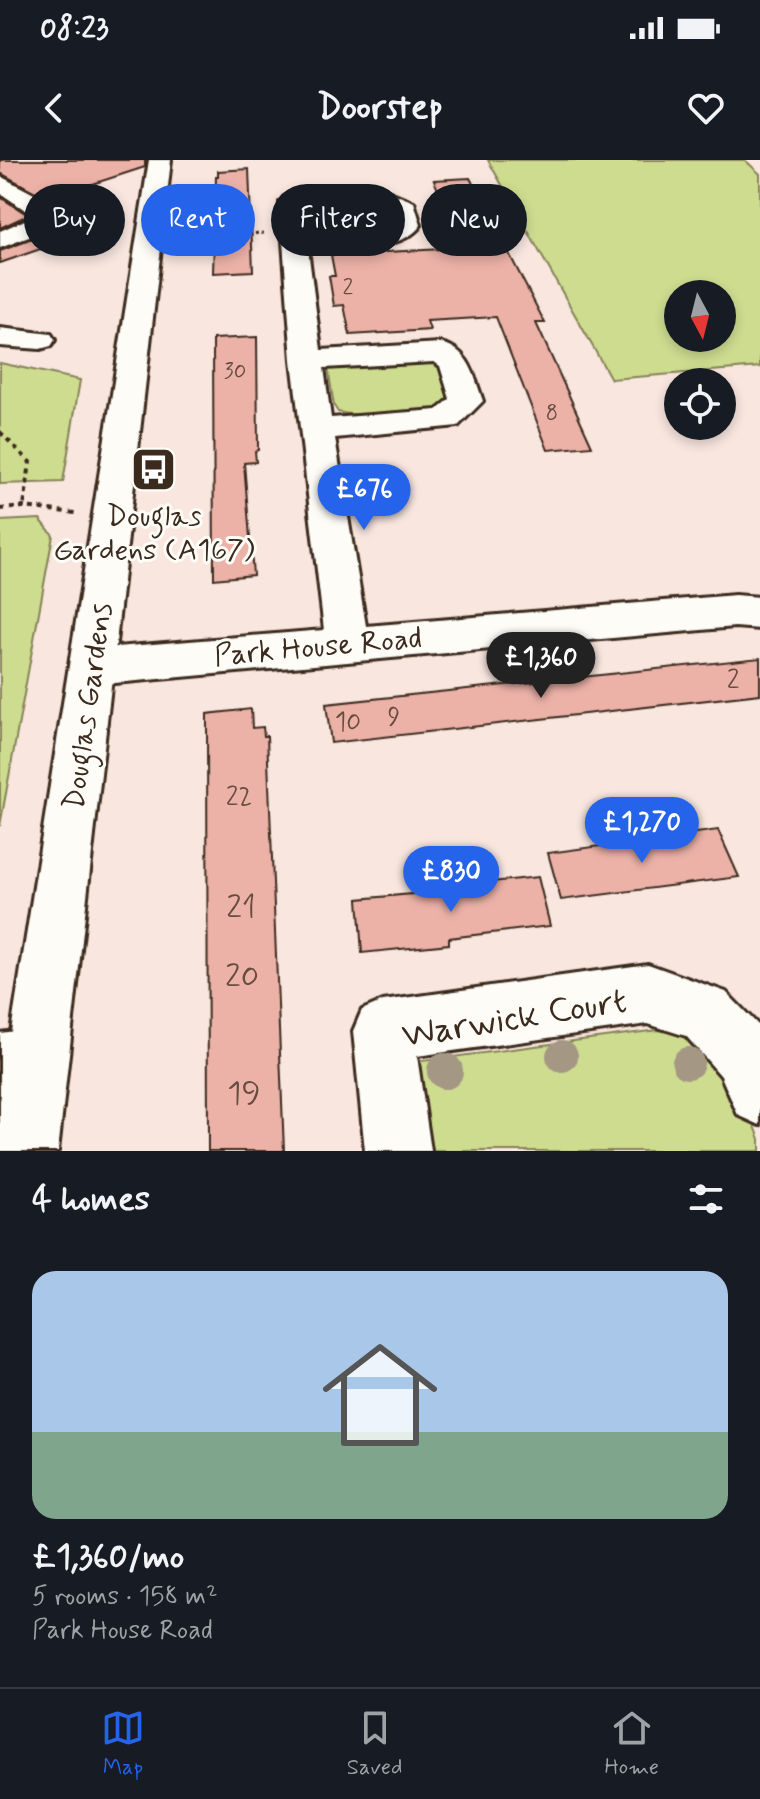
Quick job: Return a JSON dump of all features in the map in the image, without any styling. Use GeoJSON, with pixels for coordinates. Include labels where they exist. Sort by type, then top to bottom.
{"type":"FeatureCollection","features":[{"type":"Feature","properties":{"kind":"main road","name":"Douglas Gardens"},"geometry":{"type":"LineString","coordinates":[[25,1151],[19,1061],[92,667],[160,162]]}},
{"type":"Feature","properties":{"kind":"main road"},"geometry":{"type":"LineString","coordinates":[[0,183],[42,208],[46,216],[41,224],[0,240]]}},
{"type":"Feature","properties":{"kind":"main road"},"geometry":{"type":"LineString","coordinates":[[296,256],[307,360],[347,643]]}},
{"type":"Feature","properties":{"kind":"main road"},"geometry":{"type":"LineString","coordinates":[[0,337],[40,340]]}},
{"type":"Feature","properties":{"kind":"main road"},"geometry":{"type":"LineString","coordinates":[[307,360],[441,352],[454,362],[467,401],[446,419],[319,429]]}},
{"type":"Feature","properties":{"kind":"main road","name":"Park House Road"},"geometry":{"type":"LineString","coordinates":[[92,667],[347,643],[748,612]]}},
{"type":"Feature","properties":{"kind":"main road","name":"Warwick Court"},"geometry":{"type":"LineString","coordinates":[[398,1151],[383,1031],[648,994],[705,1013],[743,1054],[760,1093]]}},
{"type":"Feature","properties":{"kind":"path"},"geometry":{"type":"LineString","coordinates":[[0,432],[30,462],[24,507]]}},
{"type":"Feature","properties":{"kind":"path"},"geometry":{"type":"LineString","coordinates":[[0,509],[24,507],[78,514]]}},
{"type":"Feature","properties":{"kind":"green space"},"geometry":{"type":"Polygon","coordinates":[[[488,160],[745,160],[760,174],[760,367],[664,368],[664,375],[611,379],[527,229],[527,184],[501,184],[488,160]]]}},
{"type":"Feature","properties":{"kind":"green space"},"geometry":{"type":"Polygon","coordinates":[[[437,359],[453,397],[445,406],[408,414],[375,415],[347,414],[338,412],[334,406],[328,368],[336,364],[437,359]]]}},
{"type":"Feature","properties":{"kind":"green space"},"geometry":{"type":"Polygon","coordinates":[[[0,363],[80,380],[63,482],[0,484],[0,363]]]}},
{"type":"Feature","properties":{"kind":"green space"},"geometry":{"type":"Polygon","coordinates":[[[40,519],[53,535],[0,826],[0,521],[40,519]]]}},
{"type":"Feature","properties":{"kind":"green space"},"geometry":{"type":"Polygon","coordinates":[[[658,1030],[688,1035],[738,1083],[760,1139],[760,1151],[425,1151],[414,1062],[658,1030]]]}},
{"type":"Feature","properties":{"kind":"building"},"geometry":{"type":"Polygon","coordinates":[[[0,160],[145,160],[145,167],[92,184],[24,186],[0,173],[0,160]]]}},
{"type":"Feature","properties":{"kind":"building"},"geometry":{"type":"Polygon","coordinates":[[[249,169],[250,184],[216,184],[218,171],[249,169]]]}},
{"type":"Feature","properties":{"kind":"building"},"geometry":{"type":"Polygon","coordinates":[[[470,178],[473,184],[436,184],[434,180],[470,178]]]}},
{"type":"Feature","properties":{"kind":"building"},"geometry":{"type":"Polygon","coordinates":[[[0,197],[24,212],[24,217],[0,228],[0,197]]]}},
{"type":"Feature","properties":{"kind":"building"},"geometry":{"type":"Polygon","coordinates":[[[24,242],[24,255],[0,263],[0,251],[24,242]]]}},
{"type":"Feature","properties":{"kind":"building"},"geometry":{"type":"Polygon","coordinates":[[[421,250],[421,256],[510,256],[545,323],[536,323],[592,446],[548,450],[496,317],[427,321],[430,330],[350,335],[344,305],[334,306],[329,276],[335,276],[331,256],[405,256],[405,251],[421,250]]]}},
{"type":"Feature","properties":{"kind":"building"},"geometry":{"type":"Polygon","coordinates":[[[214,256],[252,256],[253,271],[213,273],[214,256]]]}},
{"type":"Feature","properties":{"kind":"building"},"geometry":{"type":"Polygon","coordinates":[[[257,337],[258,450],[255,451],[256,462],[244,463],[253,575],[214,579],[213,339],[257,337]]]}},
{"type":"Feature","properties":{"kind":"building"},"geometry":{"type":"Polygon","coordinates":[[[760,658],[760,694],[331,743],[326,704],[760,658]]]}},
{"type":"Feature","properties":{"kind":"building"},"geometry":{"type":"Polygon","coordinates":[[[251,709],[252,728],[263,727],[264,736],[267,736],[284,1151],[208,1151],[207,714],[251,709]]]}},
{"type":"Feature","properties":{"kind":"building"},"geometry":{"type":"Polygon","coordinates":[[[718,830],[739,877],[561,900],[548,853],[718,830]]]}},
{"type":"Feature","properties":{"kind":"building"},"geometry":{"type":"Polygon","coordinates":[[[538,877],[550,926],[449,938],[449,944],[362,953],[358,899],[455,890],[454,886],[538,877]]]}},
{"type":"Feature","properties":{"kind":"place","name":"Douglas Gardens (A167)"},"geometry":{"type":"Point","coordinates":[154,469]}}]}
